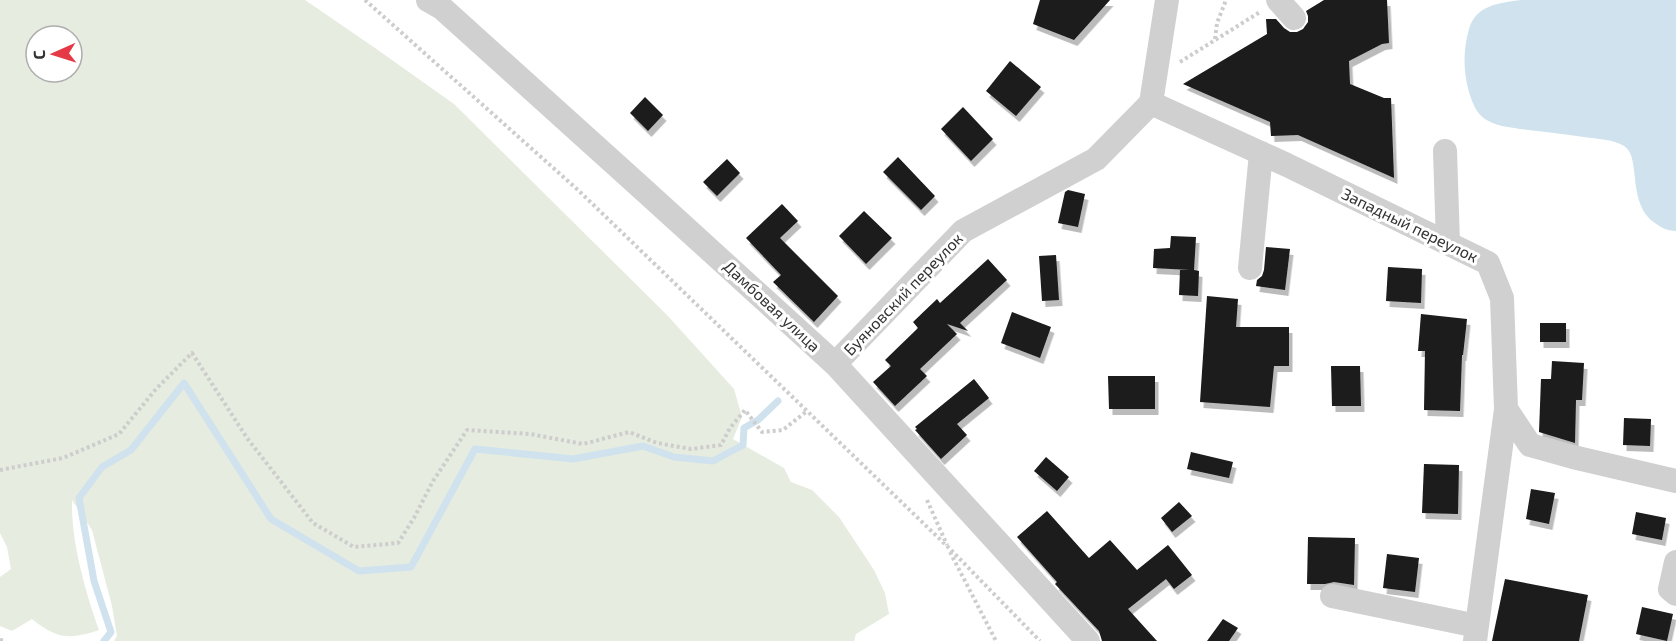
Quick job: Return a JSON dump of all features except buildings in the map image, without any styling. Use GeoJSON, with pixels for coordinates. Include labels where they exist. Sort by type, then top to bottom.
{"type":"FeatureCollection","features":[{"type":"Feature","properties":{"kind":"street","name":"Дамбовая улица"},"geometry":{"type":"LineString","coordinates":[[428,0],[442,8],[835,364],[1088,641]]}},
{"type":"Feature","properties":{"kind":"street"},"geometry":{"type":"LineString","coordinates":[[1151,103],[1167,0]]}},
{"type":"Feature","properties":{"kind":"street","name":"Буяновский переулок"},"geometry":{"type":"LineString","coordinates":[[835,364],[963,231],[1096,159],[1151,103]]}},
{"type":"Feature","properties":{"kind":"street","name":"Западный переулок"},"geometry":{"type":"LineString","coordinates":[[1151,103],[1488,263],[1502,298],[1506,409],[1476,633]]}},
{"type":"Feature","properties":{"kind":"street"},"geometry":{"type":"LineString","coordinates":[[1445,151],[1448,243]]}},
{"type":"Feature","properties":{"kind":"street"},"geometry":{"type":"LineString","coordinates":[[1250,268],[1260,153]]}},
{"type":"Feature","properties":{"kind":"street"},"geometry":{"type":"LineString","coordinates":[[1506,409],[1530,445],[1676,481]]}},
{"type":"Feature","properties":{"kind":"street"},"geometry":{"type":"LineString","coordinates":[[1676,562],[1670,590],[1676,594]]}},
{"type":"Feature","properties":{"kind":"street"},"geometry":{"type":"LineString","coordinates":[[1332,596],[1476,633]]}},
{"type":"Feature","properties":{"kind":"path"},"geometry":{"type":"LineString","coordinates":[[365,0],[578,190],[949,549],[1040,641]]}},
{"type":"Feature","properties":{"kind":"path"},"geometry":{"type":"LineString","coordinates":[[1215,40],[1226,0]]}},
{"type":"Feature","properties":{"kind":"path"},"geometry":{"type":"LineString","coordinates":[[1156,77],[1215,40],[1283,6]]}},
{"type":"Feature","properties":{"kind":"path"},"geometry":{"type":"LineString","coordinates":[[0,470],[63,458],[119,434],[156,389],[192,353],[247,438],[313,523],[354,547],[398,543],[433,481],[467,430],[530,434],[583,444],[629,432],[657,443],[691,449],[721,445],[730,428],[745,410],[762,432],[783,429],[807,411]]}},
{"type":"Feature","properties":{"kind":"path"},"geometry":{"type":"LineString","coordinates":[[949,549],[996,641]]}},
{"type":"Feature","properties":{"kind":"path"},"geometry":{"type":"LineString","coordinates":[[0,640],[6,641]]}},
{"type":"Feature","properties":{"kind":"shaded area"},"geometry":{"type":"Polygon","coordinates":[[[0,0],[305,0],[454,104],[668,316],[734,389],[742,417],[733,439],[784,468],[791,482],[812,490],[839,517],[874,570],[885,593],[889,614],[856,634],[854,641],[114,641],[117,636],[112,606],[92,530],[72,500],[72,516],[80,566],[99,630],[64,636],[49,631],[32,619],[12,631],[0,626],[0,577],[11,569],[7,547],[0,533],[0,0]]]}},
{"type":"Feature","properties":{"kind":"water"},"geometry":{"type":"Polygon","coordinates":[[[1521,0],[1676,0],[1676,231],[1660,226],[1646,214],[1637,193],[1632,160],[1624,146],[1605,140],[1502,126],[1485,119],[1477,110],[1469,92],[1465,68],[1466,45],[1472,21],[1489,7],[1521,0]]]}},
{"type":"Feature","properties":{"kind":"waterway"},"geometry":{"type":"LineString","coordinates":[[104,641],[111,632],[94,581],[79,498],[102,467],[131,450],[184,383],[271,519],[359,571],[411,567],[475,449],[573,459],[643,446],[674,457],[713,461],[743,445],[744,428],[758,420],[778,401]]}}]}
